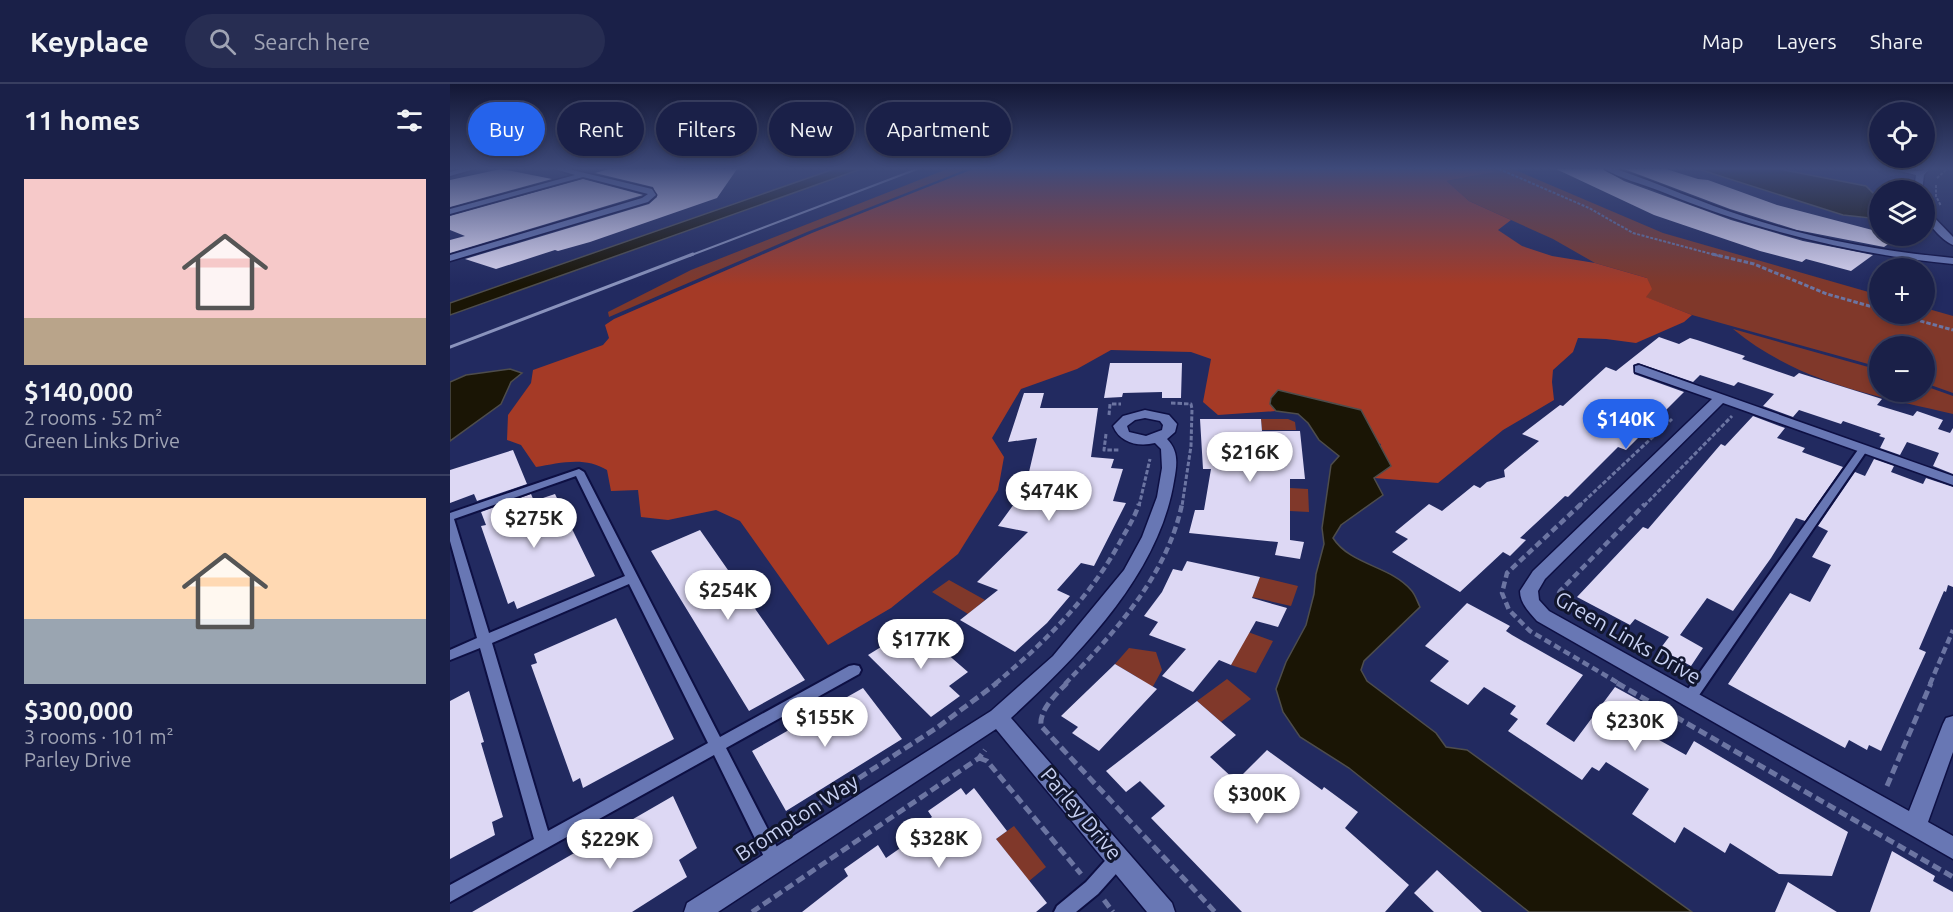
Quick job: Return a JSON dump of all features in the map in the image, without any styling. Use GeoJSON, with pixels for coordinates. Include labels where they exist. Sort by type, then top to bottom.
{"type":"FeatureCollection","features":[{"type":"Feature","properties":{"kind":"street"},"geometry":{"type":"LineString","coordinates":[[450,212],[466,208]]}},
{"type":"Feature","properties":{"kind":"street"},"geometry":{"type":"LineString","coordinates":[[450,258],[620,208]]}},
{"type":"Feature","properties":{"kind":"street"},"geometry":{"type":"LineString","coordinates":[[1710,208],[1769,227],[1872,252],[1953,261]]}},
{"type":"Feature","properties":{"kind":"street"},"geometry":{"type":"LineString","coordinates":[[1935,223],[1953,242]]}},
{"type":"Feature","properties":{"kind":"street"},"geometry":{"type":"LineString","coordinates":[[1639,369],[1718,401],[1953,481]]}},
{"type":"Feature","properties":{"kind":"street","name":"Green Links Drive"},"geometry":{"type":"LineString","coordinates":[[1718,401],[1539,575],[1531,584],[1528,596],[1543,616],[1688,700],[1918,817],[1953,848]]}},
{"type":"Feature","properties":{"kind":"street","name":"Brompton Way"},"geometry":{"type":"LineString","coordinates":[[696,912],[998,717],[1060,661],[1134,568],[1150,537],[1164,497],[1169,468],[1168,448],[1158,438]]}},
{"type":"Feature","properties":{"kind":"street","name":"Parley Drive"},"geometry":{"type":"LineString","coordinates":[[998,717],[1163,912]]}},
{"type":"Feature","properties":{"kind":"street"},"geometry":{"type":"LineString","coordinates":[[1918,817],[1953,724]]}},
{"type":"Feature","properties":{"kind":"lane"},"geometry":{"type":"LineString","coordinates":[[1688,700],[1863,449]]}},
{"type":"Feature","properties":{"kind":"lane"},"geometry":{"type":"LineString","coordinates":[[450,517],[579,472],[775,861]]}},
{"type":"Feature","properties":{"kind":"lane"},"geometry":{"type":"LineString","coordinates":[[450,522],[543,842]]}},
{"type":"Feature","properties":{"kind":"lane"},"geometry":{"type":"LineString","coordinates":[[450,655],[632,578]]}},
{"type":"Feature","properties":{"kind":"lane"},"geometry":{"type":"LineString","coordinates":[[450,894],[854,670]]}},
{"type":"Feature","properties":{"kind":"lane"},"geometry":{"type":"LineString","coordinates":[[1063,912],[1092,888],[1118,859]]}},
{"type":"Feature","properties":{"kind":"path"},"geometry":{"type":"LineString","coordinates":[[1588,208],[1633,233],[1754,264],[1827,294],[1869,306]]}},
{"type":"Feature","properties":{"kind":"path"},"geometry":{"type":"LineString","coordinates":[[1931,324],[1953,330]]}},
{"type":"Feature","properties":{"kind":"path"},"geometry":{"type":"LineString","coordinates":[[1564,610],[1556,602],[1560,591],[1735,413],[1718,401]]}},
{"type":"Feature","properties":{"kind":"path"},"geometry":{"type":"LineString","coordinates":[[1676,416],[1507,573],[1503,580],[1502,591],[1508,609],[1523,627],[1538,637],[1953,877]]}},
{"type":"Feature","properties":{"kind":"path"},"geometry":{"type":"LineString","coordinates":[[1918,817],[1887,786],[1953,630]]}},
{"type":"Feature","properties":{"kind":"path"},"geometry":{"type":"LineString","coordinates":[[752,912],[979,758],[986,748]]}},
{"type":"Feature","properties":{"kind":"path"},"geometry":{"type":"LineString","coordinates":[[979,758],[987,761],[1003,779],[1092,888]]}},
{"type":"Feature","properties":{"kind":"shaded area"},"geometry":{"type":"Polygon","coordinates":[[[723,208],[752,208],[450,315],[450,303],[723,208]]]}},
{"type":"Feature","properties":{"kind":"shaded area"},"geometry":{"type":"Polygon","coordinates":[[[849,208],[869,208],[609,317],[608,312],[691,270],[849,208]]]}},
{"type":"Feature","properties":{"kind":"shaded area"},"geometry":{"type":"Polygon","coordinates":[[[876,208],[1484,208],[1511,220],[1498,230],[1522,246],[1552,256],[1595,263],[1647,278],[1652,289],[1646,297],[1692,315],[1684,322],[1636,343],[1578,338],[1573,352],[1553,370],[1554,400],[1503,430],[1438,483],[1374,478],[1381,444],[1270,403],[1276,411],[1218,415],[1203,402],[1211,359],[1191,352],[1111,350],[1077,369],[1021,389],[992,438],[1004,457],[998,490],[958,554],[891,608],[828,645],[740,521],[716,510],[668,520],[641,517],[638,490],[611,491],[607,470],[581,462],[563,462],[536,467],[521,445],[507,440],[508,415],[531,383],[533,370],[603,345],[609,338],[605,325],[614,319],[876,208]]]}},
{"type":"Feature","properties":{"kind":"shaded area"},"geometry":{"type":"Polygon","coordinates":[[[1484,208],[1604,208],[1663,233],[1869,292],[1869,324],[1935,324],[1935,311],[1953,316],[1953,393],[1935,387],[1935,336],[1869,336],[1869,364],[1692,315],[1645,297],[1647,278],[1595,263],[1553,239],[1484,208]]]}},
{"type":"Feature","properties":{"kind":"shaded area"},"geometry":{"type":"Polygon","coordinates":[[[1820,208],[1869,208],[1869,218],[1843,215],[1820,208]]]}},
{"type":"Feature","properties":{"kind":"shaded area"},"geometry":{"type":"Polygon","coordinates":[[[1733,329],[1869,367],[1869,394],[1810,375],[1758,347],[1733,329]]]}},
{"type":"Feature","properties":{"kind":"shaded area"},"geometry":{"type":"Polygon","coordinates":[[[510,369],[522,373],[511,382],[501,404],[450,441],[450,382],[466,375],[510,369]]]}},
{"type":"Feature","properties":{"kind":"shaded area"},"geometry":{"type":"Polygon","coordinates":[[[1278,390],[1361,410],[1391,466],[1374,478],[1383,495],[1341,525],[1333,538],[1350,554],[1403,582],[1412,592],[1420,607],[1364,661],[1361,670],[1367,681],[1436,733],[1446,747],[1467,750],[1692,912],[1529,912],[1349,768],[1300,737],[1283,712],[1276,689],[1286,662],[1306,625],[1324,544],[1322,528],[1331,465],[1339,456],[1319,440],[1308,423],[1298,414],[1276,411],[1270,404],[1271,398],[1278,390]]]}},
{"type":"Feature","properties":{"kind":"shaded area"},"geometry":{"type":"Polygon","coordinates":[[[1935,390],[1953,396],[1953,414],[1902,402],[1935,402],[1935,390]]]}},
{"type":"Feature","properties":{"kind":"shaded area"},"geometry":{"type":"Polygon","coordinates":[[[1261,419],[1288,419],[1295,422],[1296,430],[1262,430],[1261,419]]]}},
{"type":"Feature","properties":{"kind":"shaded area"},"geometry":{"type":"Polygon","coordinates":[[[1290,488],[1308,489],[1309,512],[1290,511],[1290,488]]]}},
{"type":"Feature","properties":{"kind":"shaded area"},"geometry":{"type":"Polygon","coordinates":[[[1260,577],[1298,586],[1291,606],[1252,597],[1260,577]]]}},
{"type":"Feature","properties":{"kind":"shaded area"},"geometry":{"type":"Polygon","coordinates":[[[949,580],[985,600],[968,614],[932,592],[949,580]]]}},
{"type":"Feature","properties":{"kind":"shaded area"},"geometry":{"type":"Polygon","coordinates":[[[1248,632],[1273,641],[1256,673],[1231,665],[1248,632]]]}},
{"type":"Feature","properties":{"kind":"shaded area"},"geometry":{"type":"Polygon","coordinates":[[[1129,648],[1156,652],[1162,670],[1151,690],[1137,677],[1115,664],[1129,648]]]}},
{"type":"Feature","properties":{"kind":"shaded area"},"geometry":{"type":"Polygon","coordinates":[[[1227,679],[1251,699],[1221,722],[1197,701],[1227,679]]]}},
{"type":"Feature","properties":{"kind":"shaded area"},"geometry":{"type":"Polygon","coordinates":[[[1014,826],[1046,867],[1029,881],[996,839],[1014,826]]]}},
{"type":"Feature","properties":{"kind":"building"},"geometry":{"type":"Polygon","coordinates":[[[480,208],[601,208],[450,253],[450,240],[465,236],[450,230],[450,216],[480,208]]]}},
{"type":"Feature","properties":{"kind":"building"},"geometry":{"type":"Polygon","coordinates":[[[637,208],[689,208],[590,242],[555,250],[496,269],[465,259],[637,208]]]}},
{"type":"Feature","properties":{"kind":"building"},"geometry":{"type":"Polygon","coordinates":[[[1638,208],[1697,208],[1803,241],[1873,255],[1851,271],[1806,259],[1802,262],[1760,251],[1638,208]]]}},
{"type":"Feature","properties":{"kind":"building"},"geometry":{"type":"Polygon","coordinates":[[[1726,208],[1787,208],[1869,229],[1869,244],[1797,230],[1726,208]]]}},
{"type":"Feature","properties":{"kind":"building"},"geometry":{"type":"Polygon","coordinates":[[[1659,337],[1679,344],[1690,338],[1697,340],[1745,356],[1742,359],[1794,377],[1799,373],[1869,395],[1869,402],[1880,402],[1877,405],[1913,416],[1917,411],[1943,420],[1938,429],[1950,433],[1953,428],[1953,474],[1933,466],[1939,453],[1907,442],[1900,455],[1880,448],[1885,438],[1879,436],[1881,434],[1843,421],[1841,424],[1799,410],[1793,417],[1763,406],[1774,394],[1738,382],[1734,386],[1700,375],[1693,382],[1638,363],[1633,365],[1634,374],[1684,392],[1626,450],[1618,447],[1568,497],[1565,496],[1520,538],[1526,540],[1510,556],[1503,552],[1460,592],[1392,552],[1408,539],[1395,532],[1429,504],[1442,511],[1474,485],[1480,488],[1487,482],[1505,477],[1504,470],[1539,441],[1522,434],[1560,405],[1563,406],[1606,367],[1616,371],[1659,337]]]}},
{"type":"Feature","properties":{"kind":"building"},"geometry":{"type":"Polygon","coordinates":[[[1110,363],[1182,363],[1181,398],[1162,398],[1162,392],[1123,393],[1122,397],[1104,398],[1110,363]]]}},
{"type":"Feature","properties":{"kind":"building"},"geometry":{"type":"Polygon","coordinates":[[[1024,393],[1044,393],[1040,408],[1098,408],[1091,457],[1114,459],[1111,468],[1123,469],[1113,501],[1126,503],[1094,566],[1081,563],[1057,590],[1070,596],[1047,623],[1015,652],[960,620],[998,590],[977,582],[1028,532],[998,526],[1014,504],[1029,472],[1037,438],[1008,442],[1024,393]]]}},
{"type":"Feature","properties":{"kind":"building"},"geometry":{"type":"Polygon","coordinates":[[[1753,416],[1785,428],[1777,438],[1805,448],[1802,452],[1843,467],[1805,521],[1796,518],[1733,611],[1707,598],[1680,635],[1703,648],[1691,666],[1660,649],[1669,637],[1635,619],[1630,625],[1577,597],[1643,527],[1648,529],[1721,444],[1725,446],[1753,416]]]}},
{"type":"Feature","properties":{"kind":"building"},"geometry":{"type":"Polygon","coordinates":[[[1200,419],[1261,419],[1262,431],[1300,431],[1305,479],[1290,479],[1290,540],[1304,542],[1300,559],[1275,555],[1278,542],[1189,533],[1195,510],[1204,510],[1211,469],[1203,469],[1200,419]]]}},
{"type":"Feature","properties":{"kind":"building"},"geometry":{"type":"Polygon","coordinates":[[[513,450],[527,484],[477,501],[474,494],[450,503],[450,470],[513,450]]]}},
{"type":"Feature","properties":{"kind":"building"},"geometry":{"type":"Polygon","coordinates":[[[1874,459],[1894,466],[1891,472],[1923,484],[1926,478],[1953,487],[1953,587],[1948,585],[1946,592],[1944,591],[1919,649],[1926,652],[1881,751],[1869,745],[1867,750],[1849,740],[1845,748],[1728,684],[1790,593],[1810,602],[1831,565],[1812,557],[1828,531],[1818,526],[1855,472],[1865,476],[1874,459]]]}},
{"type":"Feature","properties":{"kind":"building"},"geometry":{"type":"Polygon","coordinates":[[[531,494],[534,501],[555,494],[595,576],[517,609],[514,601],[508,604],[481,526],[486,525],[481,512],[531,494]]]}},
{"type":"Feature","properties":{"kind":"building"},"geometry":{"type":"Polygon","coordinates":[[[700,530],[805,680],[749,711],[651,551],[700,530]]]}},
{"type":"Feature","properties":{"kind":"building"},"geometry":{"type":"Polygon","coordinates":[[[1187,561],[1260,577],[1252,598],[1287,608],[1278,627],[1256,621],[1231,665],[1219,660],[1193,692],[1162,676],[1186,649],[1149,635],[1158,622],[1144,616],[1162,592],[1173,569],[1182,571],[1187,561]]]}},
{"type":"Feature","properties":{"kind":"building"},"geometry":{"type":"Polygon","coordinates":[[[1467,603],[1510,626],[1506,631],[1512,635],[1583,675],[1546,724],[1574,742],[1615,687],[1666,715],[1652,736],[1686,755],[1694,741],[1848,832],[1832,876],[1779,874],[1730,843],[1725,853],[1684,827],[1675,843],[1632,814],[1649,789],[1606,762],[1599,771],[1592,767],[1582,780],[1508,731],[1518,719],[1510,714],[1516,706],[1484,687],[1468,705],[1430,681],[1449,661],[1425,646],[1467,603]]]}},
{"type":"Feature","properties":{"kind":"building"},"geometry":{"type":"Polygon","coordinates":[[[616,618],[674,739],[583,788],[580,778],[573,782],[531,665],[537,663],[534,654],[616,618]]]}},
{"type":"Feature","properties":{"kind":"building"},"geometry":{"type":"Polygon","coordinates":[[[915,626],[968,672],[949,686],[960,696],[931,717],[868,655],[915,626]]]}},
{"type":"Feature","properties":{"kind":"building"},"geometry":{"type":"Polygon","coordinates":[[[1115,664],[1157,689],[1099,751],[1072,733],[1078,727],[1061,716],[1115,664]]]}},
{"type":"Feature","properties":{"kind":"building"},"geometry":{"type":"Polygon","coordinates":[[[863,688],[902,739],[786,811],[752,751],[863,688]]]}},
{"type":"Feature","properties":{"kind":"building"},"geometry":{"type":"Polygon","coordinates":[[[469,691],[484,742],[481,743],[503,817],[492,822],[495,835],[450,859],[450,701],[469,691]]]}},
{"type":"Feature","properties":{"kind":"building"},"geometry":{"type":"Polygon","coordinates":[[[1197,701],[1236,735],[1210,757],[1236,781],[1267,750],[1322,790],[1324,787],[1358,812],[1345,828],[1409,885],[1385,912],[1242,912],[1151,818],[1165,806],[1140,781],[1126,792],[1106,771],[1197,701]]]}},
{"type":"Feature","properties":{"kind":"building"},"geometry":{"type":"Polygon","coordinates":[[[961,788],[966,795],[974,788],[1007,831],[996,839],[1047,903],[1036,912],[802,912],[848,876],[844,869],[878,845],[886,858],[919,835],[915,829],[932,817],[928,811],[961,788]]]}},
{"type":"Feature","properties":{"kind":"building"},"geometry":{"type":"Polygon","coordinates":[[[673,796],[697,848],[679,860],[687,877],[632,912],[472,912],[673,796]]]}},
{"type":"Feature","properties":{"kind":"building"},"geometry":{"type":"Polygon","coordinates":[[[1892,851],[1935,876],[1933,881],[1953,892],[1953,912],[1870,912],[1892,851]]]}},
{"type":"Feature","properties":{"kind":"building"},"geometry":{"type":"Polygon","coordinates":[[[1437,870],[1482,912],[1434,912],[1414,893],[1437,870]]]}},
{"type":"Feature","properties":{"kind":"building"},"geometry":{"type":"Polygon","coordinates":[[[1788,882],[1837,912],[1775,912],[1788,882]]]}},
{"type":"Feature","properties":{"kind":"railway"},"geometry":{"type":"LineString","coordinates":[[689,256],[816,208]]}},
{"type":"Feature","properties":{"kind":"railway"},"geometry":{"type":"LineString","coordinates":[[450,347],[693,254]]}}]}
